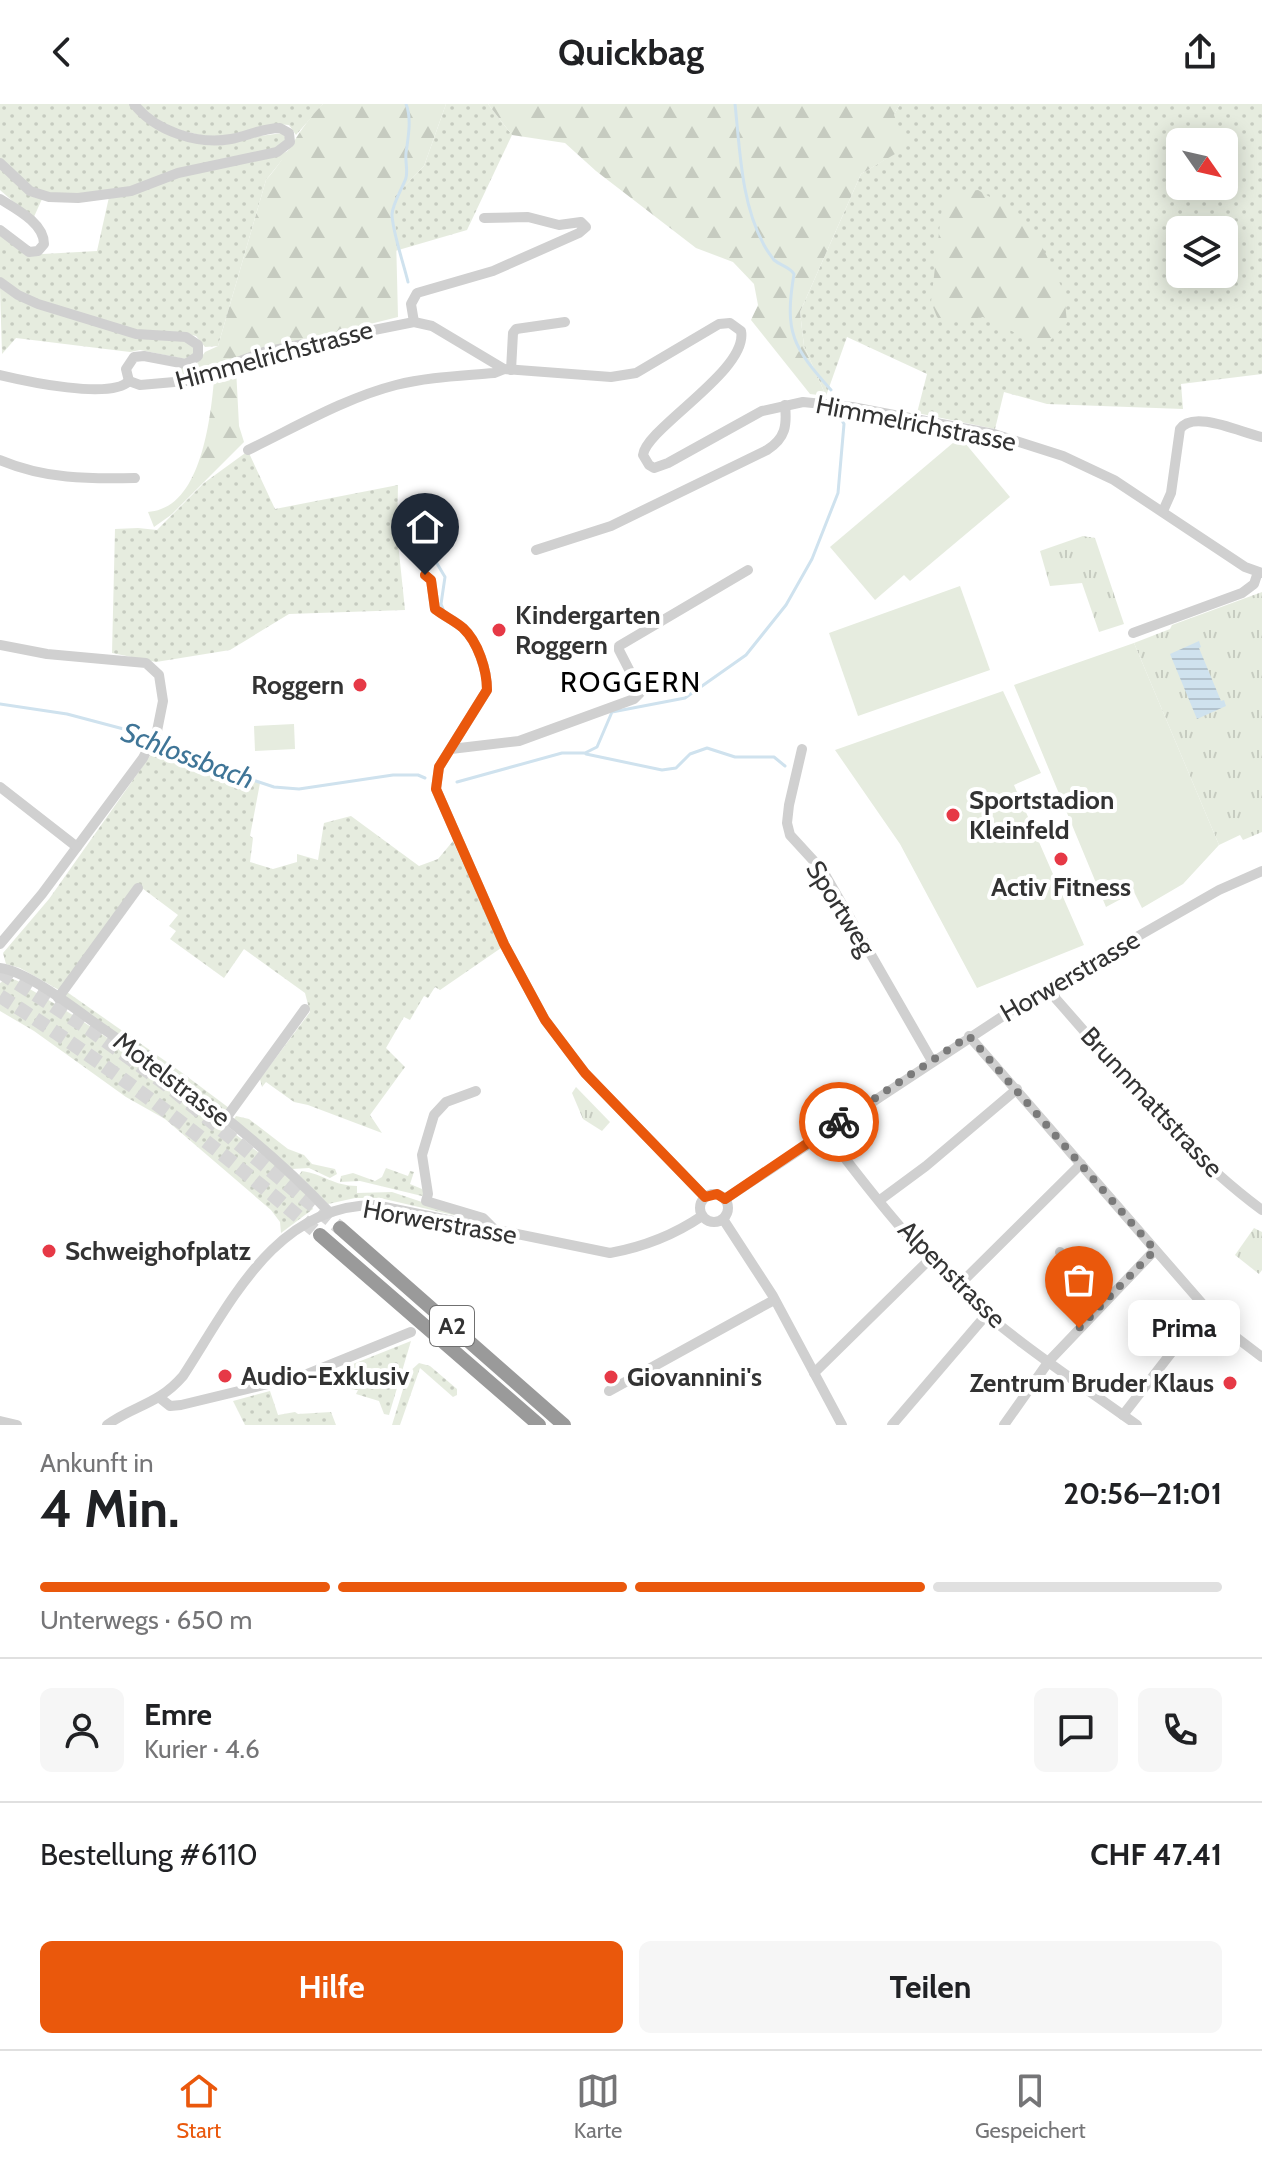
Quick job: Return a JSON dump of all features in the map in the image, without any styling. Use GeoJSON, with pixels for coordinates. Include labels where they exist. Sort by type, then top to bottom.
{"type":"FeatureCollection","features":[{"type":"Feature","properties":{"kind":"highway","name":"A2"},"geometry":{"type":"LineString","coordinates":[[340,1228],[564,1425]]}},
{"type":"Feature","properties":{"kind":"highway","name":"A2"},"geometry":{"type":"LineString","coordinates":[[320,1235],[539,1425]]}},
{"type":"Feature","properties":{"kind":"street"},"geometry":{"type":"LineString","coordinates":[[0,163],[21,185],[36,193],[57,198],[78,198],[140,189],[178,173],[277,152],[290,142],[289,133],[282,128],[221,140],[179,134],[151,122],[134,104]]}},
{"type":"Feature","properties":{"kind":"street"},"geometry":{"type":"LineString","coordinates":[[0,199],[38,228],[44,237],[44,244],[38,251],[29,252],[0,230]]}},
{"type":"Feature","properties":{"kind":"street"},"geometry":{"type":"LineString","coordinates":[[414,322],[411,304],[417,293],[493,271],[579,233],[586,227],[581,222],[556,225],[528,217],[484,218]]}},
{"type":"Feature","properties":{"kind":"street"},"geometry":{"type":"LineString","coordinates":[[0,282],[38,304],[136,334],[186,337],[198,345],[198,356],[186,364],[134,357],[126,369],[129,381]]}},
{"type":"Feature","properties":{"kind":"street","name":"Himmelrichstrasse"},"geometry":{"type":"LineString","coordinates":[[0,375],[72,388],[121,387],[129,381],[140,385],[186,381],[264,352],[414,322],[432,326],[507,370]]}},
{"type":"Feature","properties":{"kind":"street"},"geometry":{"type":"LineString","coordinates":[[507,370],[516,329],[565,322]]}},
{"type":"Feature","properties":{"kind":"street","name":"Himmelrichstrasse"},"geometry":{"type":"LineString","coordinates":[[248,450],[385,388],[420,380],[507,370],[609,377],[627,375],[636,373],[719,324],[730,323],[739,327],[742,340],[701,394],[645,446],[644,459],[654,468],[668,463],[746,417],[785,405],[809,402],[846,406],[1007,438],[1082,464],[1114,480],[1245,567],[1260,573]]}},
{"type":"Feature","properties":{"kind":"street"},"geometry":{"type":"LineString","coordinates":[[536,550],[611,526],[767,450],[777,444],[785,430],[785,405]]}},
{"type":"Feature","properties":{"kind":"street"},"geometry":{"type":"LineString","coordinates":[[1163,511],[1171,493],[1183,424],[1187,421],[1212,422],[1262,437]]}},
{"type":"Feature","properties":{"kind":"street"},"geometry":{"type":"LineString","coordinates":[[0,460],[36,473],[63,478],[135,478]]}},
{"type":"Feature","properties":{"kind":"street"},"geometry":{"type":"LineString","coordinates":[[451,749],[519,741],[634,699],[640,693],[639,689],[619,646],[748,570]]}},
{"type":"Feature","properties":{"kind":"street"},"geometry":{"type":"LineString","coordinates":[[1133,633],[1242,593],[1254,584],[1260,573]]}},
{"type":"Feature","properties":{"kind":"street"},"geometry":{"type":"LineString","coordinates":[[425,575],[431,580],[435,609],[468,633],[476,646],[487,680],[487,690],[439,767],[436,789],[504,944],[552,1029],[570,1054],[705,1197]]}},
{"type":"Feature","properties":{"kind":"street"},"geometry":{"type":"LineString","coordinates":[[0,645],[47,654],[139,661],[151,666],[162,685],[163,701],[154,738],[77,847],[0,944]]}},
{"type":"Feature","properties":{"kind":"street","name":"Sportweg"},"geometry":{"type":"LineString","coordinates":[[802,749],[789,805],[787,823],[790,835],[823,871],[932,1061]]}},
{"type":"Feature","properties":{"kind":"street"},"geometry":{"type":"LineString","coordinates":[[0,787],[77,847]]}},
{"type":"Feature","properties":{"kind":"street","name":"Horwerstrasse"},"geometry":{"type":"LineString","coordinates":[[725,1199],[969,1036],[1050,986],[1219,890],[1262,871]]}},
{"type":"Feature","properties":{"kind":"street"},"geometry":{"type":"LineString","coordinates":[[58,998],[138,888]]}},
{"type":"Feature","properties":{"kind":"street","name":"Motelstrasse"},"geometry":{"type":"LineString","coordinates":[[0,968],[10,970],[58,998],[189,1089],[293,1173],[329,1212]]}},
{"type":"Feature","properties":{"kind":"street","name":"Brunnmattstrasse"},"geometry":{"type":"LineString","coordinates":[[1050,986],[1056,999],[1189,1146],[1262,1210]]}},
{"type":"Feature","properties":{"kind":"street"},"geometry":{"type":"LineString","coordinates":[[226,1118],[305,1009]]}},
{"type":"Feature","properties":{"kind":"street"},"geometry":{"type":"LineString","coordinates":[[969,1036],[1206,1308],[1233,1335],[1262,1357]]}},
{"type":"Feature","properties":{"kind":"street"},"geometry":{"type":"LineString","coordinates":[[880,1200],[926,1166],[1017,1089]]}},
{"type":"Feature","properties":{"kind":"street"},"geometry":{"type":"LineString","coordinates":[[476,1091],[446,1102],[434,1115],[422,1155],[428,1194],[426,1201],[483,1218],[495,1230]]}},
{"type":"Feature","properties":{"kind":"street","name":"Alpenstrasse"},"geometry":{"type":"LineString","coordinates":[[825,1132],[930,1259],[957,1287],[987,1314],[1137,1425]]}},
{"type":"Feature","properties":{"kind":"street"},"geometry":{"type":"LineString","coordinates":[[957,1287],[1081,1164]]}},
{"type":"Feature","properties":{"kind":"street"},"geometry":{"type":"LineString","coordinates":[[717,1194],[725,1199],[728,1208],[723,1219],[712,1222],[702,1216],[700,1204],[705,1197],[717,1194]]}},
{"type":"Feature","properties":{"kind":"street","name":"Horwerstrasse"},"geometry":{"type":"LineString","coordinates":[[107,1425],[160,1398],[183,1376],[260,1262],[295,1230],[329,1212],[345,1207],[375,1205],[610,1253],[631,1249],[680,1231],[702,1216]]}},
{"type":"Feature","properties":{"kind":"street"},"geometry":{"type":"LineString","coordinates":[[723,1219],[774,1300],[842,1425]]}},
{"type":"Feature","properties":{"kind":"street"},"geometry":{"type":"LineString","coordinates":[[1004,1425],[1049,1361],[1155,1250]]}},
{"type":"Feature","properties":{"kind":"street"},"geometry":{"type":"LineString","coordinates":[[1060,1252],[1103,1302]]}},
{"type":"Feature","properties":{"kind":"street"},"geometry":{"type":"LineString","coordinates":[[814,1373],[930,1259]]}},
{"type":"Feature","properties":{"kind":"street"},"geometry":{"type":"LineString","coordinates":[[609,1391],[774,1300]]}},
{"type":"Feature","properties":{"kind":"street"},"geometry":{"type":"LineString","coordinates":[[1123,1415],[1206,1308]]}},
{"type":"Feature","properties":{"kind":"street"},"geometry":{"type":"LineString","coordinates":[[892,1425],[987,1314]]}},
{"type":"Feature","properties":{"kind":"street"},"geometry":{"type":"LineString","coordinates":[[160,1398],[170,1406],[181,1405],[288,1380],[411,1332]]}},
{"type":"Feature","properties":{"kind":"street"},"geometry":{"type":"LineString","coordinates":[[0,1421],[17,1425]]}},
{"type":"Feature","properties":{"kind":"green space"},"geometry":{"type":"Polygon","coordinates":[[[0,104],[131,104],[144,119],[211,142],[283,133],[286,139],[279,148],[155,183],[87,194],[57,194],[32,188],[0,159],[0,104]]]}},
{"type":"Feature","properties":{"kind":"green space"},"geometry":{"type":"Polygon","coordinates":[[[138,104],[323,104],[296,135],[289,125],[277,124],[241,134],[209,137],[166,127],[138,104]]]}},
{"type":"Feature","properties":{"kind":"green space"},"geometry":{"type":"Polygon","coordinates":[[[323,104],[446,104],[424,166],[395,196],[398,317],[234,358],[197,374],[173,378],[175,368],[195,366],[205,352],[218,346],[266,180],[323,104]]]}},
{"type":"Feature","properties":{"kind":"green space"},"geometry":{"type":"Polygon","coordinates":[[[446,104],[488,104],[512,135],[467,230],[395,251],[395,196],[424,166],[446,104]]]}},
{"type":"Feature","properties":{"kind":"green space"},"geometry":{"type":"Polygon","coordinates":[[[488,104],[900,104],[894,115],[904,141],[895,154],[861,174],[800,312],[804,346],[826,396],[810,394],[751,320],[758,305],[754,284],[733,262],[696,248],[596,171],[565,143],[512,135],[488,104]]]}},
{"type":"Feature","properties":{"kind":"green space"},"geometry":{"type":"Polygon","coordinates":[[[900,104],[1262,104],[1262,374],[1181,384],[1183,409],[1047,404],[1004,392],[995,429],[917,413],[927,374],[847,337],[826,396],[804,346],[800,312],[861,174],[894,154],[894,115],[900,104]]]}},
{"type":"Feature","properties":{"kind":"green space"},"geometry":{"type":"Polygon","coordinates":[[[290,150],[266,180],[218,346],[205,347],[196,336],[188,334],[134,329],[78,316],[25,294],[0,277],[0,233],[25,255],[97,251],[109,197],[174,177],[290,150]]]}},
{"type":"Feature","properties":{"kind":"green space"},"geometry":{"type":"Polygon","coordinates":[[[0,167],[42,199],[33,219],[0,190],[0,167]]]}},
{"type":"Feature","properties":{"kind":"green space"},"geometry":{"type":"Polygon","coordinates":[[[978,190],[1000,203],[1036,234],[1064,292],[1067,323],[1044,347],[983,317],[945,324],[937,317],[931,302],[942,207],[953,193],[978,190]]]}},
{"type":"Feature","properties":{"kind":"green space"},"geometry":{"type":"Polygon","coordinates":[[[0,288],[18,300],[38,307],[183,340],[193,344],[195,353],[190,360],[140,350],[130,352],[16,338],[2,354],[0,288]]]}},
{"type":"Feature","properties":{"kind":"green space"},"geometry":{"type":"Polygon","coordinates":[[[236,368],[239,426],[244,442],[171,515],[154,527],[148,512],[175,501],[195,471],[207,433],[214,379],[236,368]]]}},
{"type":"Feature","properties":{"kind":"green space"},"geometry":{"type":"Polygon","coordinates":[[[960,437],[1010,497],[910,581],[904,575],[875,600],[830,547],[960,437]]]}},
{"type":"Feature","properties":{"kind":"green space"},"geometry":{"type":"Polygon","coordinates":[[[248,451],[275,509],[398,485],[397,533],[405,610],[289,614],[230,650],[156,662],[112,653],[115,529],[157,530],[204,483],[248,451]]]}},
{"type":"Feature","properties":{"kind":"green space"},"geometry":{"type":"Polygon","coordinates":[[[1083,536],[1095,538],[1124,624],[1099,632],[1082,583],[1050,586],[1040,551],[1083,536]]]}},
{"type":"Feature","properties":{"kind":"green space"},"geometry":{"type":"Polygon","coordinates":[[[960,586],[990,670],[858,716],[829,633],[960,586]]]}},
{"type":"Feature","properties":{"kind":"green space"},"geometry":{"type":"Polygon","coordinates":[[[1262,592],[1262,832],[1243,840],[1240,835],[1219,845],[1134,643],[1170,629],[1172,625],[1262,592]]]}},
{"type":"Feature","properties":{"kind":"green space","name":"Sportstadion Kleinfeld"},"geometry":{"type":"Polygon","coordinates":[[[1134,643],[1219,845],[1183,884],[1142,908],[1134,892],[1106,907],[1014,685],[1134,643]]]}},
{"type":"Feature","properties":{"kind":"green space","name":"Sportstadion Kleinfeld"},"geometry":{"type":"Polygon","coordinates":[[[1003,691],[1041,773],[1014,785],[1084,945],[977,988],[900,844],[835,750],[1003,691]]]}},
{"type":"Feature","properties":{"kind":"green space"},"geometry":{"type":"Polygon","coordinates":[[[294,724],[295,749],[255,751],[254,726],[294,724]]]}},
{"type":"Feature","properties":{"kind":"green space"},"geometry":{"type":"Polygon","coordinates":[[[157,746],[195,765],[260,783],[250,836],[253,838],[250,862],[273,869],[297,862],[297,854],[318,860],[324,823],[351,816],[419,866],[438,859],[453,841],[501,948],[440,990],[435,987],[428,998],[424,996],[410,1020],[404,1017],[386,1048],[405,1067],[370,1115],[382,1133],[294,1102],[266,1082],[262,1087],[260,1079],[310,1012],[305,993],[244,949],[224,978],[170,939],[176,931],[169,926],[178,915],[138,885],[59,990],[20,968],[6,964],[3,953],[49,899],[157,746]]]}},
{"type":"Feature","properties":{"kind":"green space"},"geometry":{"type":"Polygon","coordinates":[[[8,978],[91,1027],[171,1084],[286,1174],[309,1199],[313,1209],[281,1233],[280,1222],[271,1210],[165,1119],[126,1097],[34,1031],[0,1011],[0,983],[8,978]]]}},
{"type":"Feature","properties":{"kind":"green space"},"geometry":{"type":"Polygon","coordinates":[[[67,992],[229,1108],[223,1111],[65,997],[67,992]]]}},
{"type":"Feature","properties":{"kind":"green space"},"geometry":{"type":"Polygon","coordinates":[[[576,1087],[610,1122],[602,1131],[583,1119],[572,1093],[576,1087]]]}},
{"type":"Feature","properties":{"kind":"green space"},"geometry":{"type":"Polygon","coordinates":[[[236,1116],[249,1119],[288,1149],[304,1155],[312,1164],[335,1169],[337,1174],[330,1178],[309,1168],[292,1169],[234,1119],[236,1116]]]}},
{"type":"Feature","properties":{"kind":"green space"},"geometry":{"type":"Polygon","coordinates":[[[386,1168],[408,1176],[410,1171],[414,1172],[410,1184],[425,1193],[422,1196],[360,1181],[340,1182],[341,1176],[353,1173],[375,1181],[382,1177],[386,1168]]]}},
{"type":"Feature","properties":{"kind":"green space"},"geometry":{"type":"Polygon","coordinates":[[[302,1171],[357,1186],[357,1193],[392,1192],[479,1221],[380,1198],[355,1198],[328,1204],[299,1175],[302,1171]]]}},
{"type":"Feature","properties":{"kind":"green space"},"geometry":{"type":"Polygon","coordinates":[[[1254,1228],[1262,1232],[1262,1270],[1259,1274],[1235,1255],[1254,1228]]]}},
{"type":"Feature","properties":{"kind":"green space"},"geometry":{"type":"Polygon","coordinates":[[[411,1341],[389,1415],[384,1414],[379,1401],[350,1389],[343,1368],[411,1341]]]}},
{"type":"Feature","properties":{"kind":"green space"},"geometry":{"type":"Polygon","coordinates":[[[419,1363],[430,1366],[457,1389],[457,1395],[453,1397],[420,1368],[400,1425],[392,1425],[408,1373],[419,1363]]]}},
{"type":"Feature","properties":{"kind":"green space"},"geometry":{"type":"Polygon","coordinates":[[[270,1391],[278,1415],[331,1412],[336,1425],[245,1425],[233,1401],[270,1391]]]}},
{"type":"Feature","properties":{"kind":"water"},"geometry":{"type":"Polygon","coordinates":[[[1199,641],[1199,648],[1221,701],[1224,700],[1226,706],[1197,719],[1170,654],[1199,641]]]}},
{"type":"Feature","properties":{"kind":"waterway"},"geometry":{"type":"LineString","coordinates":[[406,104],[409,122],[407,175],[392,214],[408,282]]}},
{"type":"Feature","properties":{"kind":"waterway","name":"Schlossbach"},"geometry":{"type":"LineString","coordinates":[[735,104],[750,212],[770,255],[794,274],[790,311],[794,338],[808,362],[831,390]]}},
{"type":"Feature","properties":{"kind":"waterway"},"geometry":{"type":"LineString","coordinates":[[457,782],[562,753],[585,753],[597,747],[612,712],[685,698],[746,655],[786,605],[812,559],[838,493],[844,424],[839,415]]}},
{"type":"Feature","properties":{"kind":"waterway"},"geometry":{"type":"LineString","coordinates":[[435,508],[432,555],[445,577],[443,609]]}},
{"type":"Feature","properties":{"kind":"waterway","name":"Schlossbach"},"geometry":{"type":"LineString","coordinates":[[0,704],[67,714],[150,736]]}},
{"type":"Feature","properties":{"kind":"waterway","name":"Schlossbach"},"geometry":{"type":"LineString","coordinates":[[156,740],[184,757],[274,787],[299,789],[393,775],[425,778]]}},
{"type":"Feature","properties":{"kind":"waterway"},"geometry":{"type":"LineString","coordinates":[[586,754],[662,770],[676,768],[690,754],[707,748],[735,757],[774,757],[785,766]]}},
{"type":"Feature","properties":{"kind":"tunnel"},"geometry":{"type":"LineString","coordinates":[[0,972],[89,1029],[171,1088],[340,1228]]}},
{"type":"Feature","properties":{"kind":"tunnel"},"geometry":{"type":"LineString","coordinates":[[0,996],[164,1110],[320,1235]]}},
{"type":"Feature","properties":{"kind":"way so far"},"geometry":{"type":"LineString","coordinates":[[839,1122],[969,1036],[1155,1250],[1079,1328]]}},
{"type":"Feature","properties":{"kind":"place","name":"Kindergarten Roggern"},"geometry":{"type":"Point","coordinates":[499,630]}},
{"type":"Feature","properties":{"kind":"place","name":"Roggern"},"geometry":{"type":"Point","coordinates":[360,685]}},
{"type":"Feature","properties":{"kind":"place","name":"Sportstadion Kleinfeld"},"geometry":{"type":"Point","coordinates":[953,815]}},
{"type":"Feature","properties":{"kind":"place","name":"Activ Fitness"},"geometry":{"type":"Point","coordinates":[1061,859]}},
{"type":"Feature","properties":{"kind":"place","name":"Schweighofplatz"},"geometry":{"type":"Point","coordinates":[49,1251]}},
{"type":"Feature","properties":{"kind":"place","name":"Prima"},"geometry":{"type":"Point","coordinates":[1079,1328]}},
{"type":"Feature","properties":{"kind":"place","name":"Audio-Exklusiv"},"geometry":{"type":"Point","coordinates":[225,1376]}},
{"type":"Feature","properties":{"kind":"place","name":"Giovannini's"},"geometry":{"type":"Point","coordinates":[611,1377]}},
{"type":"Feature","properties":{"kind":"place","name":"Zentrum Bruder Klaus"},"geometry":{"type":"Point","coordinates":[1230,1383]}},
{"type":"Feature","properties":{"kind":"district","name":"ROGGERN"},"geometry":{"type":"Point","coordinates":[631,682]}},
{"type":"Feature","properties":{"kind":"route"},"geometry":{"type":"LineString","coordinates":[[425,575],[431,580],[435,609],[468,633],[476,646],[487,680],[487,690],[439,767],[436,789],[504,944],[545,1020],[570,1054],[705,1197],[717,1194],[725,1199],[839,1122]]}}]}
